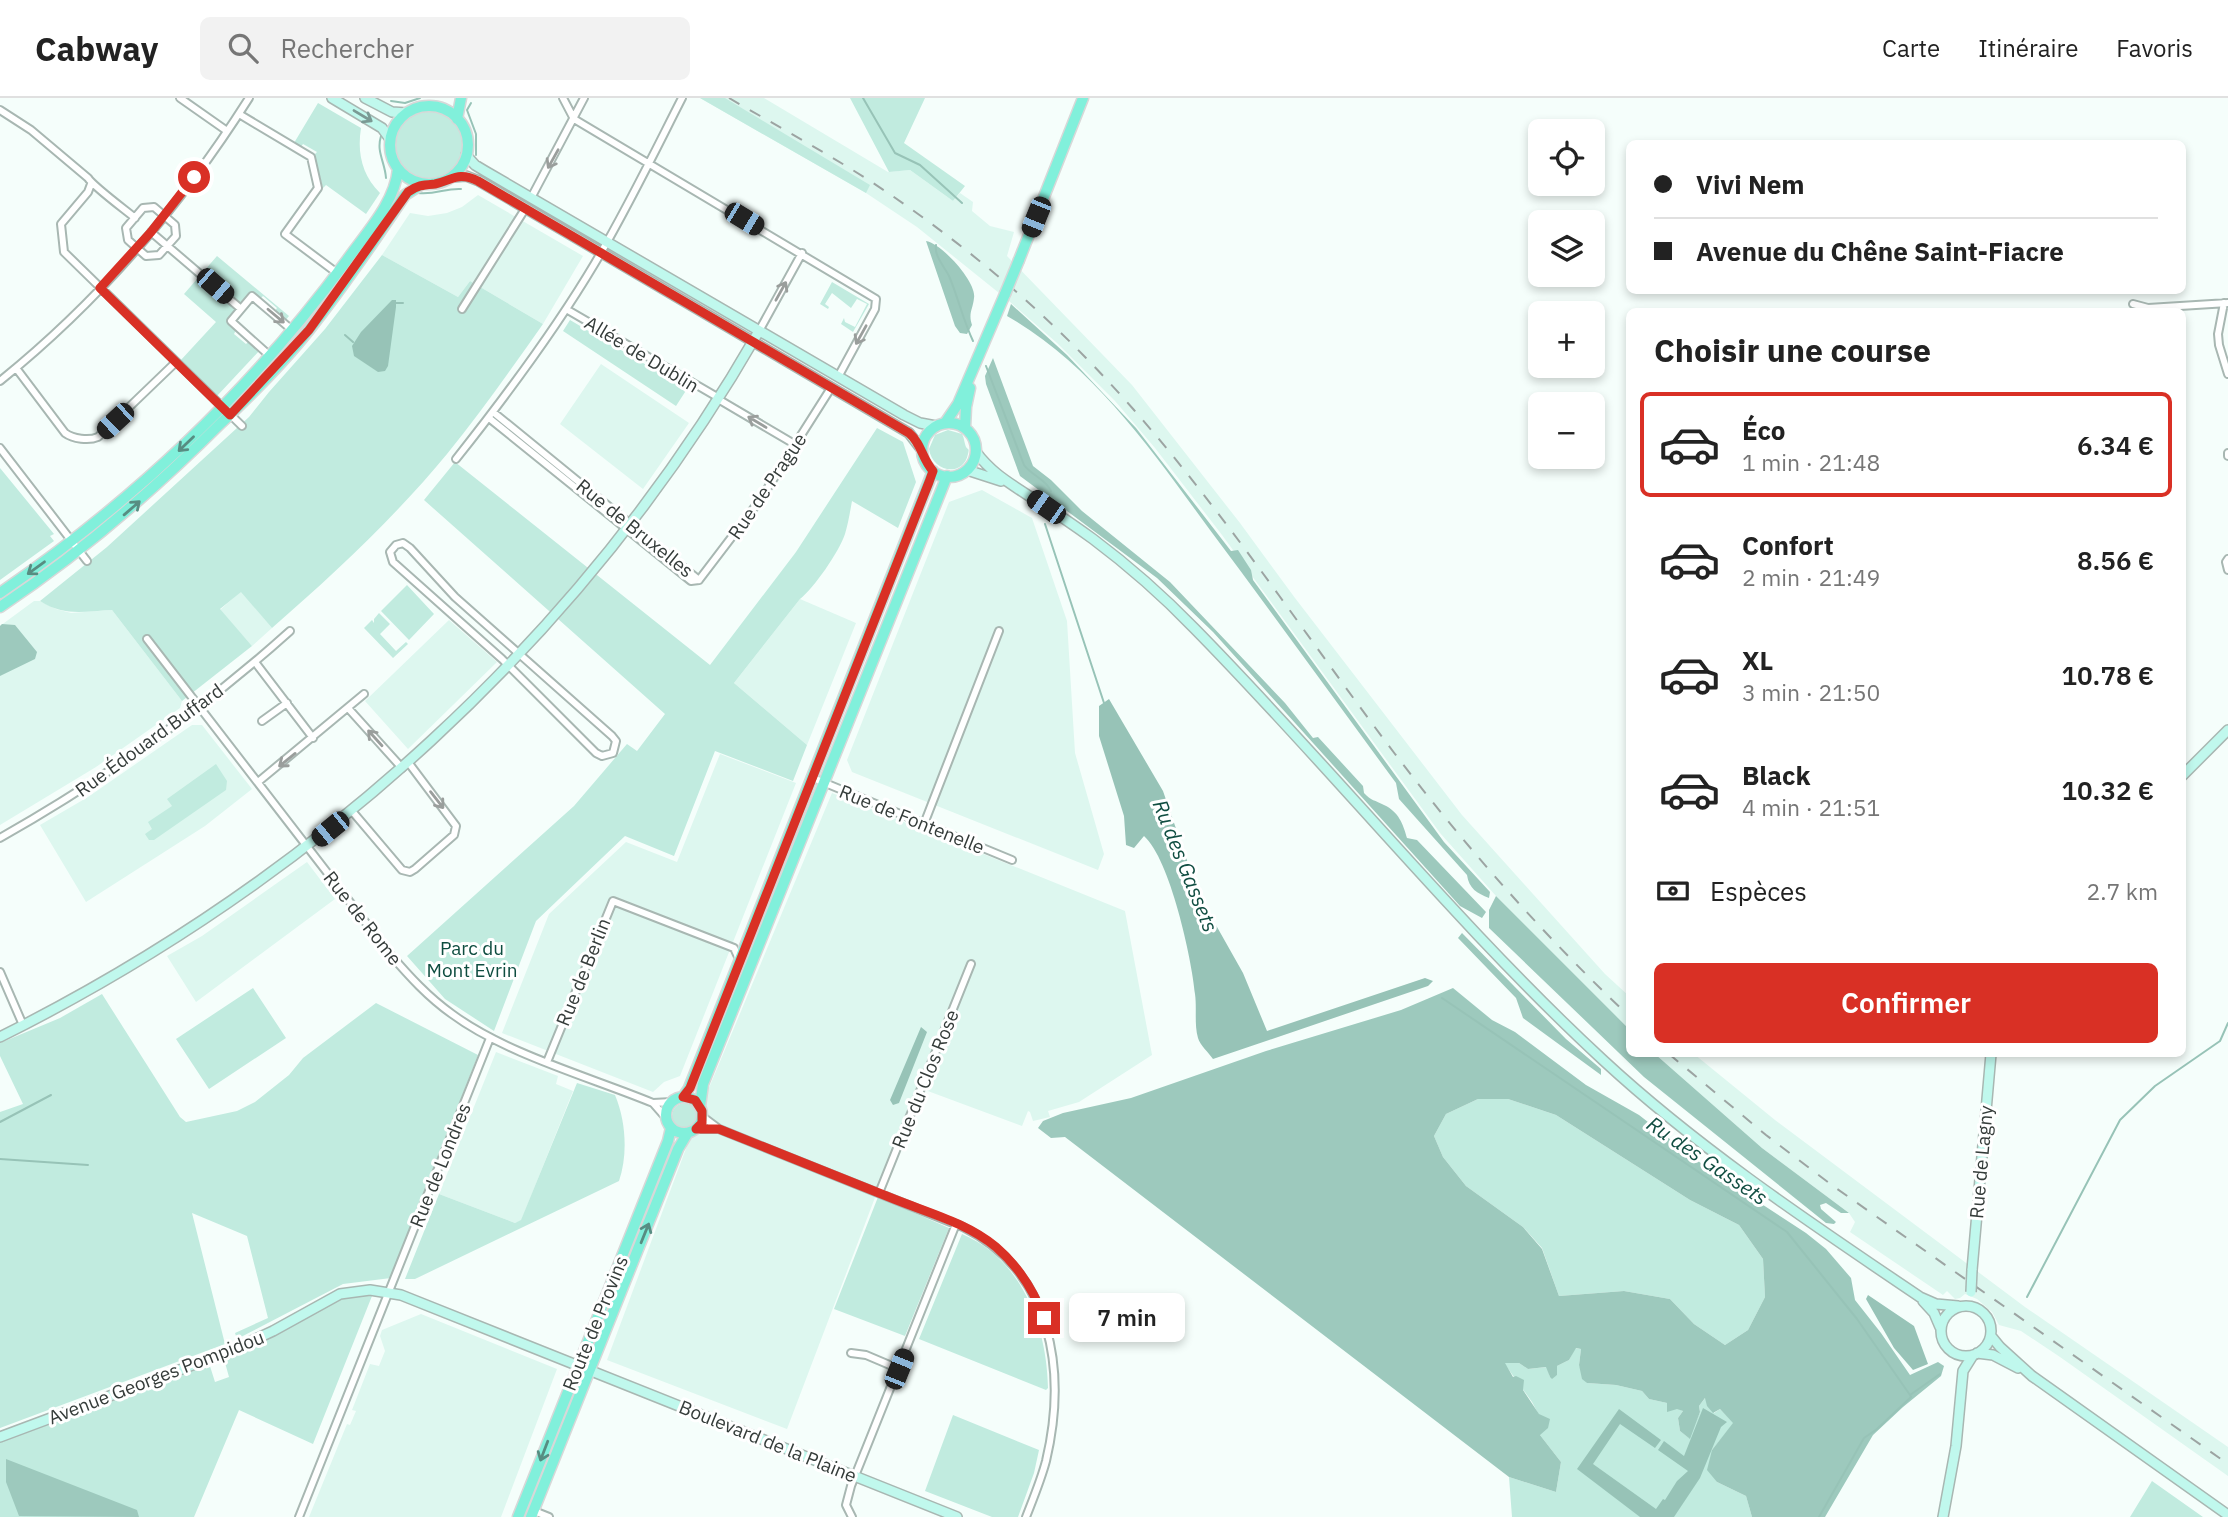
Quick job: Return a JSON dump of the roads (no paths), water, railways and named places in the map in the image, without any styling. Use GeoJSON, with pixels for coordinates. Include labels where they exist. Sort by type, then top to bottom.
{"type":"FeatureCollection","features":[{"type":"Feature","properties":{"kind":"main road"},"geometry":{"type":"LineString","coordinates":[[332,98],[382,128],[390,139]]}},
{"type":"Feature","properties":{"kind":"main road"},"geometry":{"type":"LineString","coordinates":[[365,98],[387,111],[407,113]]}},
{"type":"Feature","properties":{"kind":"main road"},"geometry":{"type":"LineString","coordinates":[[433,106],[448,98]]}},
{"type":"Feature","properties":{"kind":"main road"},"geometry":{"type":"LineString","coordinates":[[457,119],[461,98]]}},
{"type":"Feature","properties":{"kind":"main road"},"geometry":{"type":"LineString","coordinates":[[922,450],[926,436],[941,424],[958,404],[975,367],[1083,98]]}},
{"type":"Feature","properties":{"kind":"main road"},"geometry":{"type":"LineString","coordinates":[[452,177],[461,167],[466,155],[467,136],[457,119],[433,106],[419,107],[407,113],[395,126],[390,139],[391,155],[398,169],[406,177],[422,184],[437,183],[452,177],[471,177],[543,220],[603,248],[653,269],[756,337],[831,388],[909,433],[933,471],[947,476],[961,474],[974,459],[974,439],[959,424],[920,424],[840,373],[814,363],[756,337],[753,336],[707,310],[698,310],[603,248],[531,198],[475,165],[466,155]]}},
{"type":"Feature","properties":{"kind":"main road"},"geometry":{"type":"LineString","coordinates":[[226,411],[337,273],[393,192],[398,169]]}},
{"type":"Feature","properties":{"kind":"main road"},"geometry":{"type":"LineString","coordinates":[[0,607],[76,546],[226,411],[309,330],[405,195],[422,184]]}},
{"type":"Feature","properties":{"kind":"main road"},"geometry":{"type":"LineString","coordinates":[[0,1037],[156,951],[223,908],[308,847],[405,765],[509,666],[584,581],[629,526],[718,399],[756,337]]}},
{"type":"Feature","properties":{"kind":"main road"},"geometry":{"type":"LineString","coordinates":[[965,428],[966,407],[975,367]]}},
{"type":"Feature","properties":{"kind":"main road"},"geometry":{"type":"LineString","coordinates":[[976,452],[984,463],[1009,484],[1034,498],[1101,545],[1193,626],[1516,974],[1604,1061],[1711,1149],[1817,1227],[1920,1297],[1936,1304],[1977,1307]]}},
{"type":"Feature","properties":{"kind":"main road"},"geometry":{"type":"LineString","coordinates":[[967,470],[1009,484]]}},
{"type":"Feature","properties":{"kind":"main road"},"geometry":{"type":"LineString","coordinates":[[683,1097],[695,1100],[703,1117],[691,1131],[678,1133],[669,1124],[666,1114],[672,1102],[683,1097],[690,1088],[933,471]]}},
{"type":"Feature","properties":{"kind":"main road"},"geometry":{"type":"LineString","coordinates":[[700,1106],[704,1084],[947,476]]}},
{"type":"Feature","properties":{"kind":"main road"},"geometry":{"type":"LineString","coordinates":[[0,593],[76,546]]}},
{"type":"Feature","properties":{"kind":"main road"},"geometry":{"type":"LineString","coordinates":[[2186,772],[2228,730]]}},
{"type":"Feature","properties":{"kind":"main road","name":"Rue de Lagny"},"geometry":{"type":"LineString","coordinates":[[1970,1292],[1990,1057]]}},
{"type":"Feature","properties":{"kind":"main road","name":"Route de Provins"},"geometry":{"type":"LineString","coordinates":[[533,1514],[565,1433],[615,1274],[669,1124]]}},
{"type":"Feature","properties":{"kind":"main road","name":"Route de Provins"},"geometry":{"type":"LineString","coordinates":[[518,1517],[678,1149],[691,1131]]}},
{"type":"Feature","properties":{"kind":"main road","name":"Avenue Georges Pompidou"},"geometry":{"type":"LineString","coordinates":[[0,1437],[230,1351],[340,1294],[362,1290],[389,1292]]}},
{"type":"Feature","properties":{"kind":"main road","name":"Boulevard de la Plaine"},"geometry":{"type":"LineString","coordinates":[[389,1292],[957,1517]]}},
{"type":"Feature","properties":{"kind":"main road"},"geometry":{"type":"LineString","coordinates":[[1940,1328],[1946,1315],[1959,1306],[1970,1292]]}},
{"type":"Feature","properties":{"kind":"main road"},"geometry":{"type":"LineString","coordinates":[[1970,1292],[1971,1299],[1989,1319],[1991,1336],[2032,1376],[2228,1515]]}},
{"type":"Feature","properties":{"kind":"main road"},"geometry":{"type":"LineString","coordinates":[[1920,1297],[1939,1321],[1944,1343],[1955,1354],[1963,1371]]}},
{"type":"Feature","properties":{"kind":"main road"},"geometry":{"type":"LineString","coordinates":[[1943,1517],[1956,1446],[1963,1371],[1975,1354],[1986,1346],[1991,1336]]}},
{"type":"Feature","properties":{"kind":"main road"},"geometry":{"type":"LineString","coordinates":[[1955,1354],[1993,1355],[2032,1376]]}},
{"type":"Feature","properties":{"kind":"street"},"geometry":{"type":"LineString","coordinates":[[180,98],[228,131]]}},
{"type":"Feature","properties":{"kind":"street"},"geometry":{"type":"LineString","coordinates":[[0,381],[100,288],[137,248],[228,131],[249,98]]}},
{"type":"Feature","properties":{"kind":"street"},"geometry":{"type":"LineString","coordinates":[[563,98],[574,119],[876,299],[875,309],[840,373]]}},
{"type":"Feature","properties":{"kind":"street"},"geometry":{"type":"LineString","coordinates":[[531,198],[584,98]]}},
{"type":"Feature","properties":{"kind":"street"},"geometry":{"type":"LineString","coordinates":[[456,459],[491,415],[566,309],[650,164],[682,98]]}},
{"type":"Feature","properties":{"kind":"street"},"geometry":{"type":"LineString","coordinates":[[0,110],[32,130],[88,178],[91,184],[99,187],[135,218]]}},
{"type":"Feature","properties":{"kind":"street"},"geometry":{"type":"LineString","coordinates":[[239,114],[311,157],[318,188],[285,234],[337,273]]}},
{"type":"Feature","properties":{"kind":"street"},"geometry":{"type":"LineString","coordinates":[[91,184],[88,192],[61,224],[64,252],[242,426]]}},
{"type":"Feature","properties":{"kind":"street"},"geometry":{"type":"LineString","coordinates":[[154,207],[164,216],[175,225],[176,236],[159,255],[146,256],[128,240],[126,228],[143,208],[154,207]]}},
{"type":"Feature","properties":{"kind":"street"},"geometry":{"type":"LineString","coordinates":[[461,309],[525,209]]}},
{"type":"Feature","properties":{"kind":"street"},"geometry":{"type":"LineString","coordinates":[[151,232],[241,309]]}},
{"type":"Feature","properties":{"kind":"street"},"geometry":{"type":"LineString","coordinates":[[756,337],[802,253]]}},
{"type":"Feature","properties":{"kind":"street"},"geometry":{"type":"LineString","coordinates":[[270,356],[230,321],[252,296],[292,330]]}},
{"type":"Feature","properties":{"kind":"street"},"geometry":{"type":"LineString","coordinates":[[2133,304],[2148,308],[2226,303],[2218,334],[2228,374]]}},
{"type":"Feature","properties":{"kind":"street","name":"Allée de Dublin"},"geometry":{"type":"LineString","coordinates":[[566,309],[796,445]]}},
{"type":"Feature","properties":{"kind":"street"},"geometry":{"type":"LineString","coordinates":[[16,368],[65,433],[72,437],[90,439],[98,437],[176,362]]}},
{"type":"Feature","properties":{"kind":"street","name":"Rue de Prague"},"geometry":{"type":"LineString","coordinates":[[699,580],[760,500],[831,388]]}},
{"type":"Feature","properties":{"kind":"street","name":"Rue de Bruxelles"},"geometry":{"type":"LineString","coordinates":[[491,415],[699,580]]}},
{"type":"Feature","properties":{"kind":"street"},"geometry":{"type":"LineString","coordinates":[[0,448],[87,561]]}},
{"type":"Feature","properties":{"kind":"street"},"geometry":{"type":"LineString","coordinates":[[400,544],[407,545],[455,597],[612,736],[616,741],[613,752],[601,757],[596,753],[509,666],[393,562],[390,557],[393,548],[400,544]]}},
{"type":"Feature","properties":{"kind":"street","name":"Rue Édouard Buffard"},"geometry":{"type":"LineString","coordinates":[[0,838],[97,780],[199,707],[290,631]]}},
{"type":"Feature","properties":{"kind":"street"},"geometry":{"type":"LineString","coordinates":[[924,824],[999,631]]}},
{"type":"Feature","properties":{"kind":"street","name":"Rue de Rome"},"geometry":{"type":"LineString","coordinates":[[147,639],[416,983],[452,1014],[491,1038],[653,1103]]}},
{"type":"Feature","properties":{"kind":"street"},"geometry":{"type":"LineString","coordinates":[[256,662],[313,738]]}},
{"type":"Feature","properties":{"kind":"street"},"geometry":{"type":"LineString","coordinates":[[258,782],[364,694]]}},
{"type":"Feature","properties":{"kind":"street"},"geometry":{"type":"LineString","coordinates":[[262,721],[287,703]]}},
{"type":"Feature","properties":{"kind":"street"},"geometry":{"type":"LineString","coordinates":[[348,708],[405,765],[456,826],[454,835],[410,872],[402,870],[352,811]]}},
{"type":"Feature","properties":{"kind":"street","name":"Rue de Fontenelle"},"geometry":{"type":"LineString","coordinates":[[813,778],[1012,860]]}},
{"type":"Feature","properties":{"kind":"street","name":"Rue de Berlin"},"geometry":{"type":"LineString","coordinates":[[547,1062],[612,901],[734,948]]}},
{"type":"Feature","properties":{"kind":"street"},"geometry":{"type":"LineString","coordinates":[[740,962],[734,948],[749,939]]}},
{"type":"Feature","properties":{"kind":"street","name":"Rue du Clos Rose"},"geometry":{"type":"LineString","coordinates":[[879,1193],[971,964]]}},
{"type":"Feature","properties":{"kind":"street"},"geometry":{"type":"LineString","coordinates":[[0,972],[23,1025]]}},
{"type":"Feature","properties":{"kind":"street","name":"Rue de Londres"},"geometry":{"type":"LineString","coordinates":[[299,1517],[491,1038]]}},
{"type":"Feature","properties":{"kind":"street"},"geometry":{"type":"LineString","coordinates":[[653,1103],[672,1102]]}},
{"type":"Feature","properties":{"kind":"street"},"geometry":{"type":"LineString","coordinates":[[653,1103],[669,1124]]}},
{"type":"Feature","properties":{"kind":"street"},"geometry":{"type":"LineString","coordinates":[[703,1117],[719,1129],[978,1234],[1022,1275],[1037,1300],[1049,1335],[1054,1379],[1050,1439],[1040,1480],[1026,1517]]}},
{"type":"Feature","properties":{"kind":"street"},"geometry":{"type":"LineString","coordinates":[[691,1131],[719,1129]]}},
{"type":"Feature","properties":{"kind":"street"},"geometry":{"type":"LineString","coordinates":[[852,1517],[846,1505],[855,1477],[956,1224]]}},
{"type":"Feature","properties":{"kind":"street"},"geometry":{"type":"LineString","coordinates":[[851,1353],[866,1355],[899,1369]]}},
{"type":"Feature","properties":{"kind":"street"},"geometry":{"type":"LineString","coordinates":[[533,1514],[549,1517]]}},
{"type":"Feature","properties":{"kind":"water"},"geometry":{"type":"Polygon","coordinates":[[[392,300],[396,300],[396,307],[388,366],[385,371],[378,372],[354,356],[352,346],[361,332],[392,300]]]}},
{"type":"Feature","properties":{"kind":"water"},"geometry":{"type":"Polygon","coordinates":[[[1109,699],[1163,791],[1199,895],[1243,973],[1267,1031],[1425,978],[1433,981],[1428,986],[1213,1059],[1198,1038],[1189,958],[1178,910],[1163,865],[1144,836],[1134,848],[1126,845],[1124,816],[1099,736],[1099,706],[1109,699]]]}},
{"type":"Feature","properties":{"kind":"water"},"geometry":{"type":"Polygon","coordinates":[[[921,1027],[927,1032],[899,1103],[893,1105],[890,1100],[921,1027]]]}},
{"type":"Feature","properties":{"kind":"water"},"geometry":{"type":"Polygon","coordinates":[[[1868,1295],[1914,1326],[1928,1364],[1913,1370],[1894,1348],[1866,1299],[1868,1295]]]}},
{"type":"Feature","properties":{"kind":"water"},"geometry":{"type":"Polygon","coordinates":[[[1703,1408],[1727,1422],[1721,1427],[1700,1478],[1674,1517],[1640,1517],[1577,1469],[1619,1409],[1661,1440],[1655,1448],[1620,1424],[1593,1464],[1656,1509],[1688,1471],[1658,1450],[1664,1441],[1684,1456],[1703,1408]]]}},
{"type":"Feature","properties":{"kind":"waterway"},"geometry":{"type":"LineString","coordinates":[[391,101],[405,103],[420,98]]}},
{"type":"Feature","properties":{"kind":"waterway","name":"Ru des Gassets"},"geometry":{"type":"LineString","coordinates":[[863,98],[895,153],[920,165],[962,203]]}},
{"type":"Feature","properties":{"kind":"waterway"},"geometry":{"type":"LineString","coordinates":[[471,103],[467,110],[476,134],[476,155]]}},
{"type":"Feature","properties":{"kind":"waterway"},"geometry":{"type":"LineString","coordinates":[[381,136],[380,152],[386,178]]}},
{"type":"Feature","properties":{"kind":"waterway"},"geometry":{"type":"LineString","coordinates":[[418,193],[461,189]]}},
{"type":"Feature","properties":{"kind":"waterway","name":"Ru des Gassets"},"geometry":{"type":"LineString","coordinates":[[936,245],[938,257],[949,276],[973,341]]}},
{"type":"Feature","properties":{"kind":"waterway"},"geometry":{"type":"LineString","coordinates":[[396,303],[403,303]]}},
{"type":"Feature","properties":{"kind":"waterway"},"geometry":{"type":"LineString","coordinates":[[345,335],[353,342]]}},
{"type":"Feature","properties":{"kind":"waterway","name":"Ru des Gassets"},"geometry":{"type":"LineString","coordinates":[[986,366],[1024,465],[1051,491]]}},
{"type":"Feature","properties":{"kind":"waterway","name":"Ru des Gassets"},"geometry":{"type":"LineString","coordinates":[[1045,524],[1104,703]]}},
{"type":"Feature","properties":{"kind":"waterway","name":"Ru des Gassets"},"geometry":{"type":"LineString","coordinates":[[1442,998],[1787,1232],[1857,1319],[1910,1395]]}},
{"type":"Feature","properties":{"kind":"waterway"},"geometry":{"type":"LineString","coordinates":[[2027,1297],[2120,1120],[2155,1086],[2220,1041],[2228,1023]]}},
{"type":"Feature","properties":{"kind":"waterway"},"geometry":{"type":"LineString","coordinates":[[0,1122],[51,1095]]}},
{"type":"Feature","properties":{"kind":"waterway"},"geometry":{"type":"LineString","coordinates":[[0,1159],[88,1165]]}},
{"type":"Feature","properties":{"kind":"waterway"},"geometry":{"type":"LineString","coordinates":[[1819,1517],[1864,1438],[1877,1429],[1911,1397],[1910,1395],[1940,1374]]}},
{"type":"Feature","properties":{"kind":"railway"},"geometry":{"type":"LineString","coordinates":[[729,98],[812,145],[917,213],[1017,293],[1086,358],[1129,404],[1209,501],[1395,754],[1450,823],[1536,922],[1626,1013]]}},
{"type":"Feature","properties":{"kind":"railway"},"geometry":{"type":"LineString","coordinates":[[1673,1057],[1766,1135],[1833,1186],[2228,1464]]}},
{"type":"Feature","properties":{"kind":"park label","name":"Parc du Mont Evrin"},"geometry":{"type":"Point","coordinates":[472,959]}}]}
